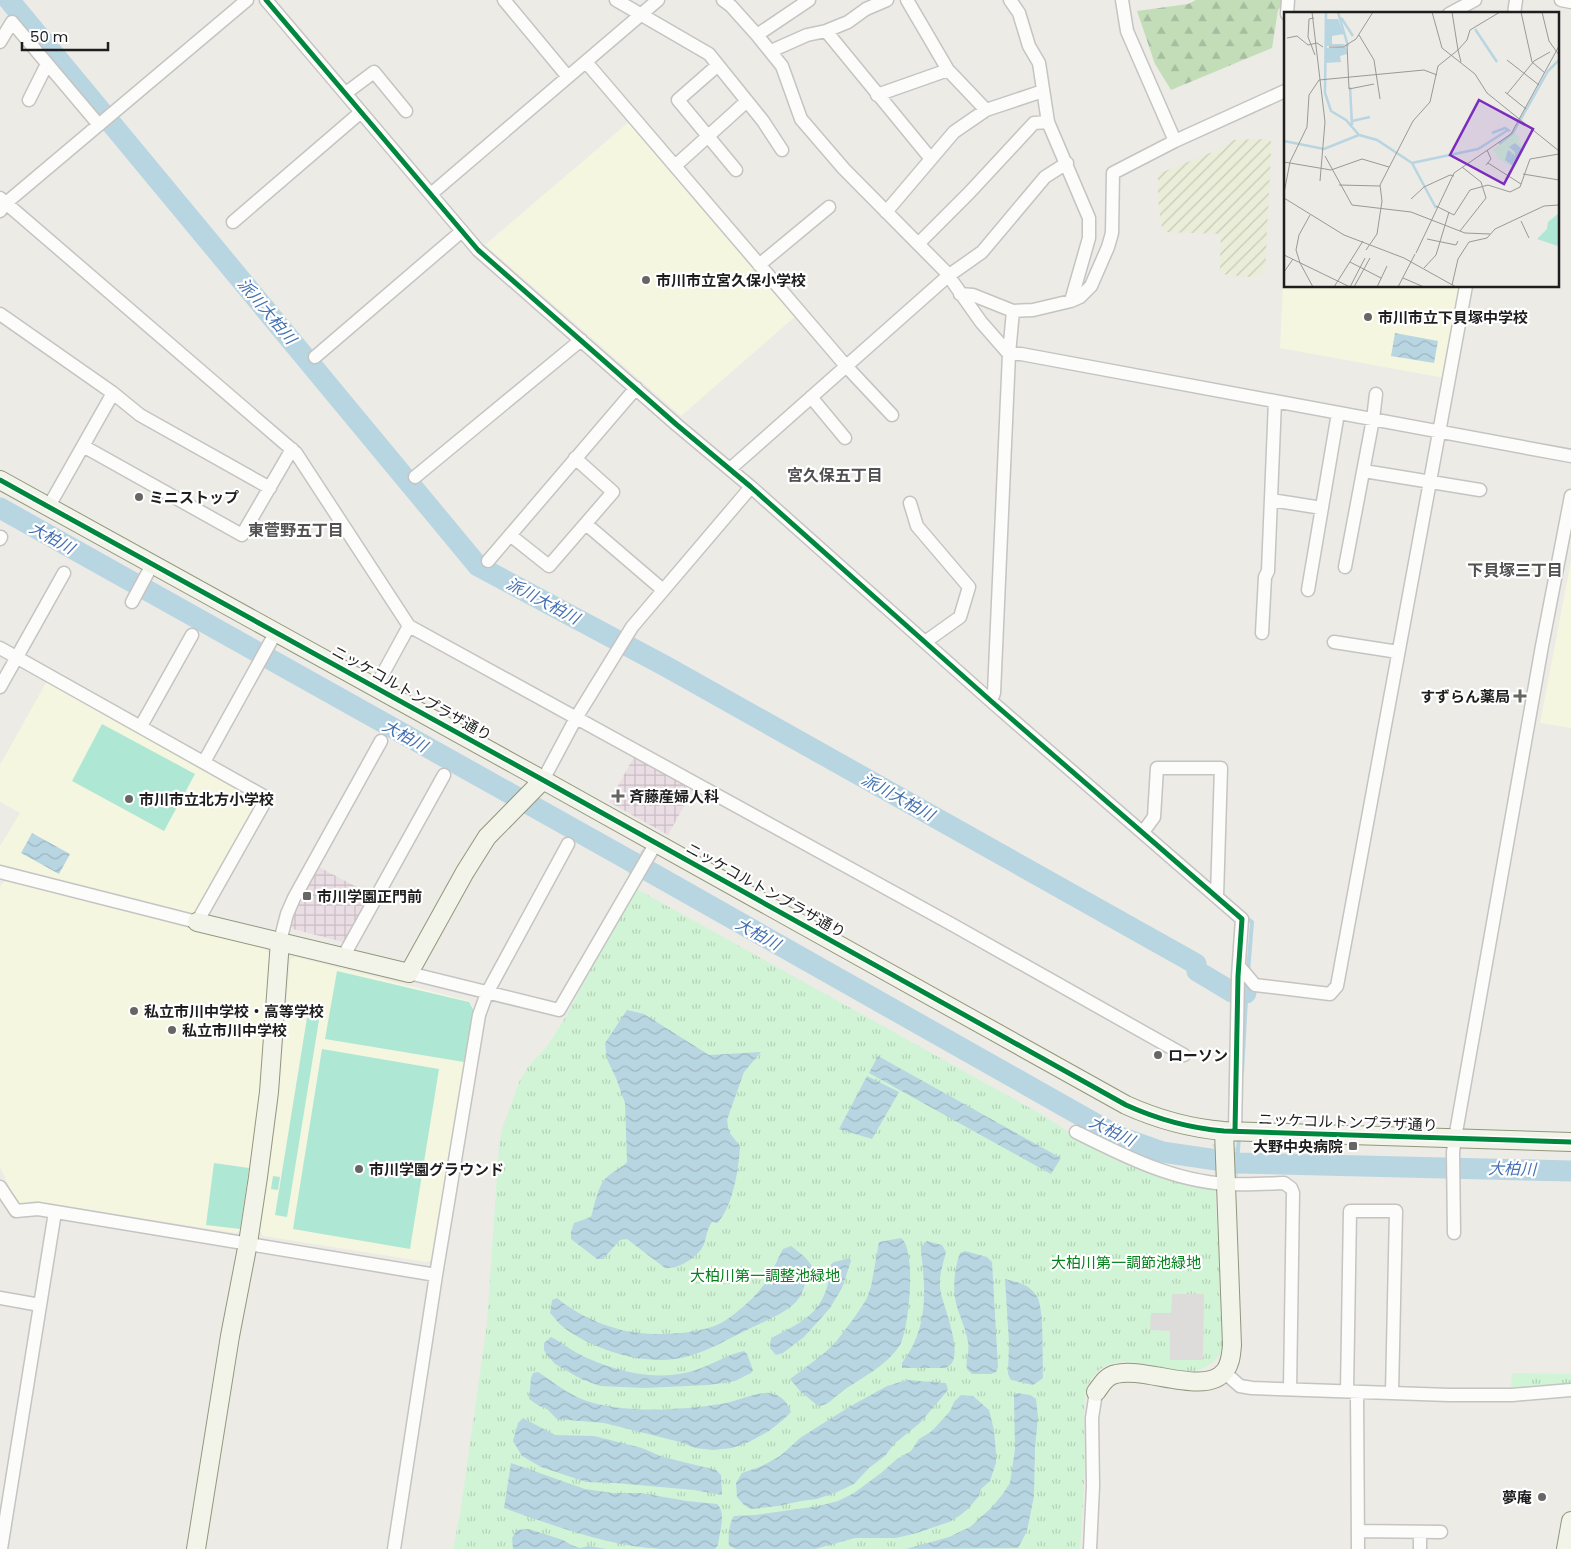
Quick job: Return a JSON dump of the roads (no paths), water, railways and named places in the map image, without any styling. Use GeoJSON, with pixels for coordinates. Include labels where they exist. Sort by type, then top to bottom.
{"type":"FeatureCollection","features":[{"type":"Feature","properties":{"kind":"street"},"geometry":{"type":"LineString","coordinates":[[247,0],[2,204],[296,453],[409,626],[953,925],[1184,1055]]}},
{"type":"Feature","properties":{"kind":"street"},"geometry":{"type":"LineString","coordinates":[[266,0],[478,250],[676,425],[730,469],[991,701],[1242,918],[1226,1180],[1232,1345],[1230,1361],[1224,1372],[1198,1382],[1181,1381],[1147,1374],[1115,1374],[1106,1378],[1096,1392],[1092,1418],[1093,1486],[1090,1549]]}},
{"type":"Feature","properties":{"kind":"street"},"geometry":{"type":"LineString","coordinates":[[504,0],[568,77]]}},
{"type":"Feature","properties":{"kind":"street"},"geometry":{"type":"LineString","coordinates":[[616,0],[709,54],[763,121],[782,150]]}},
{"type":"Feature","properties":{"kind":"street"},"geometry":{"type":"LineString","coordinates":[[431,194],[658,0]]}},
{"type":"Feature","properties":{"kind":"street"},"geometry":{"type":"LineString","coordinates":[[723,0],[731,6],[757,35],[782,66],[801,119],[844,169],[948,276],[981,322],[1010,354],[1022,354],[1571,456]]}},
{"type":"Feature","properties":{"kind":"street"},"geometry":{"type":"LineString","coordinates":[[771,52],[807,35],[826,31],[848,22],[866,9],[887,0]]}},
{"type":"Feature","properties":{"kind":"street"},"geometry":{"type":"LineString","coordinates":[[907,0],[948,70],[986,110]]}},
{"type":"Feature","properties":{"kind":"street"},"geometry":{"type":"LineString","coordinates":[[1010,0],[1019,13],[1029,46],[1039,63],[1048,122],[1089,218],[1089,238],[1071,301]]}},
{"type":"Feature","properties":{"kind":"street"},"geometry":{"type":"LineString","coordinates":[[1122,0],[1127,31],[1175,141]]}},
{"type":"Feature","properties":{"kind":"street"},"geometry":{"type":"LineString","coordinates":[[1453,12],[1475,0]]}},
{"type":"Feature","properties":{"kind":"street"},"geometry":{"type":"LineString","coordinates":[[1561,0],[1571,2]]}},
{"type":"Feature","properties":{"kind":"street"},"geometry":{"type":"LineString","coordinates":[[757,35],[805,1]]}},
{"type":"Feature","properties":{"kind":"street"},"geometry":{"type":"LineString","coordinates":[[0,42],[12,22],[99,124]]}},
{"type":"Feature","properties":{"kind":"street"},"geometry":{"type":"LineString","coordinates":[[826,31],[931,160]]}},
{"type":"Feature","properties":{"kind":"street"},"geometry":{"type":"LineString","coordinates":[[586,62],[846,366],[892,415]]}},
{"type":"Feature","properties":{"kind":"street"},"geometry":{"type":"LineString","coordinates":[[28,100],[47,64]]}},
{"type":"Feature","properties":{"kind":"street"},"geometry":{"type":"LineString","coordinates":[[718,65],[678,100],[736,170]]}},
{"type":"Feature","properties":{"kind":"street"},"geometry":{"type":"LineString","coordinates":[[877,95],[948,70]]}},
{"type":"Feature","properties":{"kind":"street"},"geometry":{"type":"LineString","coordinates":[[346,94],[374,72],[406,111]]}},
{"type":"Feature","properties":{"kind":"street"},"geometry":{"type":"LineString","coordinates":[[886,212],[954,132],[986,110],[1043,91]]}},
{"type":"Feature","properties":{"kind":"street"},"geometry":{"type":"LineString","coordinates":[[960,294],[973,295],[1013,311],[1033,310],[1080,297],[1091,286],[1112,233],[1113,173],[1175,141],[1284,91]]}},
{"type":"Feature","properties":{"kind":"street"},"geometry":{"type":"LineString","coordinates":[[675,166],[747,101]]}},
{"type":"Feature","properties":{"kind":"street"},"geometry":{"type":"LineString","coordinates":[[233,222],[361,112]]}},
{"type":"Feature","properties":{"kind":"street"},"geometry":{"type":"LineString","coordinates":[[918,244],[969,194],[1034,122],[1048,122]]}},
{"type":"Feature","properties":{"kind":"street"},"geometry":{"type":"LineString","coordinates":[[730,469],[948,276],[982,252],[1045,177],[1067,163]]}},
{"type":"Feature","properties":{"kind":"street"},"geometry":{"type":"LineString","coordinates":[[759,265],[829,206]]}},
{"type":"Feature","properties":{"kind":"street"},"geometry":{"type":"LineString","coordinates":[[315,357],[462,231]]}},
{"type":"Feature","properties":{"kind":"street"},"geometry":{"type":"LineString","coordinates":[[1240,966],[1255,985],[1330,994],[1337,986],[1466,288]]}},
{"type":"Feature","properties":{"kind":"street"},"geometry":{"type":"LineString","coordinates":[[991,701],[994,693],[1013,311]]}},
{"type":"Feature","properties":{"kind":"street"},"geometry":{"type":"LineString","coordinates":[[0,314],[113,393],[140,416],[270,488]]}},
{"type":"Feature","properties":{"kind":"street"},"geometry":{"type":"LineString","coordinates":[[415,477],[580,340]]}},
{"type":"Feature","properties":{"kind":"street"},"geometry":{"type":"LineString","coordinates":[[488,561],[636,388]]}},
{"type":"Feature","properties":{"kind":"street"},"geometry":{"type":"LineString","coordinates":[[49,506],[113,393]]}},
{"type":"Feature","properties":{"kind":"street"},"geometry":{"type":"LineString","coordinates":[[1345,567],[1374,419],[1376,394]]}},
{"type":"Feature","properties":{"kind":"street"},"geometry":{"type":"LineString","coordinates":[[811,397],[845,438]]}},
{"type":"Feature","properties":{"kind":"street"},"geometry":{"type":"LineString","coordinates":[[1262,633],[1271,500],[1275,401]]}},
{"type":"Feature","properties":{"kind":"street"},"geometry":{"type":"LineString","coordinates":[[1308,590],[1338,413]]}},
{"type":"Feature","properties":{"kind":"street"},"geometry":{"type":"LineString","coordinates":[[83,446],[242,535],[292,449]]}},
{"type":"Feature","properties":{"kind":"street"},"geometry":{"type":"LineString","coordinates":[[510,535],[549,566],[586,524],[613,492],[575,458]]}},
{"type":"Feature","properties":{"kind":"street"},"geometry":{"type":"LineString","coordinates":[[1364,471],[1480,490]]}},
{"type":"Feature","properties":{"kind":"street","name":"ニッケコルトンプラザ通り"},"geometry":{"type":"LineString","coordinates":[[0,480],[49,506],[149,570],[273,638],[375,688],[538,785],[1126,1105],[1169,1122],[1228,1135],[1454,1145],[1571,1142]]}},
{"type":"Feature","properties":{"kind":"street"},"geometry":{"type":"LineString","coordinates":[[409,973],[478,851],[498,824],[538,785],[625,636],[662,590],[751,488]]}},
{"type":"Feature","properties":{"kind":"street"},"geometry":{"type":"LineString","coordinates":[[1454,1233],[1454,1145],[1542,646],[1571,496]]}},
{"type":"Feature","properties":{"kind":"street"},"geometry":{"type":"LineString","coordinates":[[1271,500],[1322,508]]}},
{"type":"Feature","properties":{"kind":"street"},"geometry":{"type":"LineString","coordinates":[[910,503],[916,526],[968,586],[960,617],[925,642]]}},
{"type":"Feature","properties":{"kind":"street"},"geometry":{"type":"LineString","coordinates":[[586,524],[662,590]]}},
{"type":"Feature","properties":{"kind":"street"},"geometry":{"type":"LineString","coordinates":[[132,602],[149,570]]}},
{"type":"Feature","properties":{"kind":"street"},"geometry":{"type":"LineString","coordinates":[[0,687],[64,573]]}},
{"type":"Feature","properties":{"kind":"street"},"geometry":{"type":"LineString","coordinates":[[375,688],[409,626]]}},
{"type":"Feature","properties":{"kind":"street"},"geometry":{"type":"LineString","coordinates":[[140,726],[192,636]]}},
{"type":"Feature","properties":{"kind":"street"},"geometry":{"type":"LineString","coordinates":[[204,762],[273,638]]}},
{"type":"Feature","properties":{"kind":"street"},"geometry":{"type":"LineString","coordinates":[[1334,642],[1398,652]]}},
{"type":"Feature","properties":{"kind":"street"},"geometry":{"type":"LineString","coordinates":[[0,648],[267,798],[197,922]]}},
{"type":"Feature","properties":{"kind":"street"},"geometry":{"type":"LineString","coordinates":[[196,1549],[258,1178],[268,1092],[280,941],[294,898],[381,741]]}},
{"type":"Feature","properties":{"kind":"street"},"geometry":{"type":"LineString","coordinates":[[1143,832],[1154,818],[1157,768],[1221,768],[1217,896]]}},
{"type":"Feature","properties":{"kind":"street"},"geometry":{"type":"LineString","coordinates":[[343,957],[444,775]]}},
{"type":"Feature","properties":{"kind":"street"},"geometry":{"type":"LineString","coordinates":[[394,1549],[436,1275],[479,1015],[487,993],[568,844]]}},
{"type":"Feature","properties":{"kind":"street"},"geometry":{"type":"LineString","coordinates":[[0,872],[559,1010],[653,848]]}},
{"type":"Feature","properties":{"kind":"street"},"geometry":{"type":"LineString","coordinates":[[1076,1132],[1135,1162],[1161,1171],[1194,1179],[1284,1183],[1292,1191],[1290,1389]]}},
{"type":"Feature","properties":{"kind":"street"},"geometry":{"type":"LineString","coordinates":[[0,1187],[16,1211],[38,1209],[436,1275]]}},
{"type":"Feature","properties":{"kind":"street"},"geometry":{"type":"LineString","coordinates":[[1358,1549],[1352,1391],[1350,1211],[1396,1211],[1392,1393]]}},
{"type":"Feature","properties":{"kind":"street"},"geometry":{"type":"LineString","coordinates":[[1,1549],[55,1212]]}},
{"type":"Feature","properties":{"kind":"street"},"geometry":{"type":"LineString","coordinates":[[0,1298],[40,1305]]}},
{"type":"Feature","properties":{"kind":"street"},"geometry":{"type":"LineString","coordinates":[[1224,1372],[1240,1386],[1290,1389],[1512,1395],[1571,1390]]}},
{"type":"Feature","properties":{"kind":"street"},"geometry":{"type":"LineString","coordinates":[[1566,1549],[1571,1521]]}},
{"type":"Feature","properties":{"kind":"street"},"geometry":{"type":"LineString","coordinates":[[1358,1531],[1441,1532]]}},
{"type":"Feature","properties":{"kind":"street"},"geometry":{"type":"LineString","coordinates":[[1420,1532],[1420,1549]]}},
{"type":"Feature","properties":{"kind":"water"},"geometry":{"type":"Polygon","coordinates":[[[1395,333],[1438,341],[1434,363],[1391,356],[1395,333]]]}},
{"type":"Feature","properties":{"kind":"water"},"geometry":{"type":"Polygon","coordinates":[[[32,833],[70,854],[59,874],[21,853],[32,833]]]}},
{"type":"Feature","properties":{"kind":"water"},"geometry":{"type":"Polygon","coordinates":[[[627,1010],[644,1014],[709,1055],[761,1052],[744,1072],[727,1120],[729,1132],[740,1146],[737,1176],[727,1208],[717,1223],[712,1222],[704,1245],[699,1252],[686,1262],[670,1268],[665,1268],[627,1239],[620,1240],[603,1259],[597,1259],[571,1239],[574,1223],[591,1217],[602,1184],[611,1174],[627,1162],[625,1103],[607,1059],[605,1043],[627,1010]]]}},
{"type":"Feature","properties":{"kind":"water"},"geometry":{"type":"Polygon","coordinates":[[[878,1056],[1061,1158],[1051,1174],[869,1073],[878,1056]]]}},
{"type":"Feature","properties":{"kind":"water"},"geometry":{"type":"Polygon","coordinates":[[[867,1076],[899,1092],[872,1139],[839,1129],[867,1076]]]}},
{"type":"Feature","properties":{"kind":"water"},"geometry":{"type":"Polygon","coordinates":[[[901,1238],[906,1245],[909,1257],[910,1290],[906,1323],[900,1345],[888,1360],[880,1366],[828,1403],[818,1406],[800,1391],[790,1379],[835,1343],[866,1300],[871,1287],[879,1242],[901,1238]]]}},
{"type":"Feature","properties":{"kind":"water"},"geometry":{"type":"Polygon","coordinates":[[[927,1241],[942,1245],[946,1252],[940,1287],[952,1331],[954,1355],[952,1363],[945,1368],[902,1368],[902,1363],[917,1337],[921,1323],[924,1281],[921,1246],[927,1241]]]}},
{"type":"Feature","properties":{"kind":"water"},"geometry":{"type":"Polygon","coordinates":[[[791,1246],[805,1257],[812,1266],[803,1291],[795,1303],[768,1320],[697,1354],[657,1360],[623,1355],[606,1350],[576,1336],[561,1325],[550,1313],[552,1300],[557,1298],[578,1313],[594,1321],[629,1332],[671,1334],[712,1327],[728,1319],[752,1299],[768,1279],[783,1249],[791,1246]]]}},
{"type":"Feature","properties":{"kind":"water"},"geometry":{"type":"Polygon","coordinates":[[[965,1251],[987,1257],[992,1262],[998,1367],[996,1372],[991,1374],[972,1374],[967,1369],[968,1342],[955,1300],[954,1287],[960,1253],[965,1251]]]}},
{"type":"Feature","properties":{"kind":"water"},"geometry":{"type":"Polygon","coordinates":[[[850,1258],[851,1261],[842,1288],[830,1308],[804,1337],[783,1353],[776,1355],[770,1348],[771,1338],[796,1325],[814,1311],[825,1292],[831,1264],[850,1258]]]}},
{"type":"Feature","properties":{"kind":"water"},"geometry":{"type":"Polygon","coordinates":[[[1005,1279],[1026,1286],[1033,1291],[1039,1301],[1042,1322],[1043,1378],[1033,1385],[1011,1380],[1008,1374],[1009,1343],[1005,1279]]]}},
{"type":"Feature","properties":{"kind":"water"},"geometry":{"type":"Polygon","coordinates":[[[551,1337],[590,1359],[619,1370],[634,1373],[663,1375],[693,1371],[744,1351],[753,1370],[751,1373],[735,1381],[709,1385],[645,1388],[600,1386],[581,1379],[555,1364],[544,1350],[544,1343],[551,1337]]]}},
{"type":"Feature","properties":{"kind":"water"},"geometry":{"type":"Polygon","coordinates":[[[538,1372],[561,1388],[584,1400],[616,1407],[652,1410],[688,1408],[721,1404],[769,1393],[783,1399],[791,1412],[769,1431],[749,1442],[732,1448],[713,1450],[695,1448],[680,1442],[604,1423],[557,1419],[546,1408],[539,1406],[529,1399],[531,1378],[533,1373],[538,1372]]]}},
{"type":"Feature","properties":{"kind":"water"},"geometry":{"type":"Polygon","coordinates":[[[907,1380],[946,1383],[948,1390],[920,1423],[894,1444],[885,1456],[869,1468],[854,1484],[817,1499],[778,1506],[750,1509],[737,1497],[736,1483],[742,1473],[762,1466],[780,1456],[800,1438],[849,1407],[887,1386],[907,1380]]]}},
{"type":"Feature","properties":{"kind":"water"},"geometry":{"type":"Polygon","coordinates":[[[1017,1393],[1030,1395],[1036,1399],[1038,1417],[1034,1496],[1027,1531],[1018,1548],[906,1549],[949,1537],[970,1527],[1002,1495],[1010,1483],[1015,1449],[1014,1395],[1017,1393]]]}},
{"type":"Feature","properties":{"kind":"water"},"geometry":{"type":"Polygon","coordinates":[[[961,1395],[973,1396],[989,1410],[994,1430],[996,1463],[990,1481],[981,1489],[979,1496],[968,1509],[959,1516],[949,1522],[896,1538],[855,1538],[815,1549],[736,1549],[729,1546],[729,1530],[734,1516],[819,1506],[838,1501],[854,1493],[897,1459],[911,1451],[919,1439],[932,1431],[950,1411],[954,1402],[961,1395]]]}},
{"type":"Feature","properties":{"kind":"water"},"geometry":{"type":"Polygon","coordinates":[[[523,1418],[555,1435],[594,1436],[642,1448],[663,1457],[716,1470],[721,1475],[722,1495],[694,1490],[586,1482],[541,1467],[522,1456],[513,1441],[518,1423],[523,1418]]]}},
{"type":"Feature","properties":{"kind":"water"},"geometry":{"type":"Polygon","coordinates":[[[511,1463],[585,1489],[613,1493],[641,1493],[717,1504],[722,1513],[718,1545],[715,1549],[661,1549],[621,1544],[542,1522],[504,1508],[511,1463]]]}},
{"type":"Feature","properties":{"kind":"water"},"geometry":{"type":"Polygon","coordinates":[[[529,1529],[563,1540],[580,1548],[588,1546],[607,1549],[513,1549],[512,1538],[517,1530],[529,1529]]]}},
{"type":"Feature","properties":{"kind":"waterway","name":"派川大柏川"},"geometry":{"type":"LineString","coordinates":[[9,0],[478,566],[667,667],[1196,964],[1197,971],[1232,992],[1246,993]]}},
{"type":"Feature","properties":{"kind":"waterway","name":"大柏川"},"geometry":{"type":"LineString","coordinates":[[0,508],[1117,1136],[1162,1152],[1237,1163],[1571,1171]]}},
{"type":"Feature","properties":{"kind":"waterway","name":"派川大柏川"},"geometry":{"type":"LineString","coordinates":[[1244,916],[1252,922],[1248,972]]}},
{"type":"Feature","properties":{"kind":"waterway","name":"派川大柏川"},"geometry":{"type":"LineString","coordinates":[[1242,1072],[1247,982]]}},
{"type":"Feature","properties":{"kind":"waterway","name":"派川大柏川"},"geometry":{"type":"LineString","coordinates":[[1237,1163],[1239,1136]]}},
{"type":"Feature","properties":{"kind":"place","name":"市川市立宮久保小学校"},"geometry":{"type":"Point","coordinates":[646,280]}},
{"type":"Feature","properties":{"kind":"place","name":"市川市立下貝塚中学校"},"geometry":{"type":"Point","coordinates":[1368,317]}},
{"type":"Feature","properties":{"kind":"place","name":"ミニストップ"},"geometry":{"type":"Point","coordinates":[139,497]}},
{"type":"Feature","properties":{"kind":"place","name":"すずらん薬局"},"geometry":{"type":"Point","coordinates":[1520,696]}},
{"type":"Feature","properties":{"kind":"place","name":"斉藤産婦人科"},"geometry":{"type":"Point","coordinates":[618,796]}},
{"type":"Feature","properties":{"kind":"place","name":"市川市立北方小学校"},"geometry":{"type":"Point","coordinates":[129,799]}},
{"type":"Feature","properties":{"kind":"place","name":"市川学園正門前"},"geometry":{"type":"Point","coordinates":[307,896]}},
{"type":"Feature","properties":{"kind":"place","name":"私立市川中学校・高等学校"},"geometry":{"type":"Point","coordinates":[134,1011]}},
{"type":"Feature","properties":{"kind":"place","name":"私立市川中学校"},"geometry":{"type":"Point","coordinates":[172,1030]}},
{"type":"Feature","properties":{"kind":"place","name":"ローソン"},"geometry":{"type":"Point","coordinates":[1158,1055]}},
{"type":"Feature","properties":{"kind":"place","name":"大野中央病院"},"geometry":{"type":"Point","coordinates":[1353,1146]}},
{"type":"Feature","properties":{"kind":"place","name":"市川学園グラウンド"},"geometry":{"type":"Point","coordinates":[359,1169]}},
{"type":"Feature","properties":{"kind":"place","name":"夢庵"},"geometry":{"type":"Point","coordinates":[1542,1497]}},
{"type":"Feature","properties":{"kind":"district","name":"宮久保五丁目"},"geometry":{"type":"Point","coordinates":[835,475]}},
{"type":"Feature","properties":{"kind":"district","name":"東菅野五丁目"},"geometry":{"type":"Point","coordinates":[296,530]}},
{"type":"Feature","properties":{"kind":"district","name":"下貝塚三丁目"},"geometry":{"type":"Point","coordinates":[1515,570]}},
{"type":"Feature","properties":{"kind":"park label","name":"大柏川第一調節池緑地"},"geometry":{"type":"Point","coordinates":[1126,1262]}},
{"type":"Feature","properties":{"kind":"park label","name":"大柏川第一調整池緑地"},"geometry":{"type":"Point","coordinates":[765,1275]}}]}
